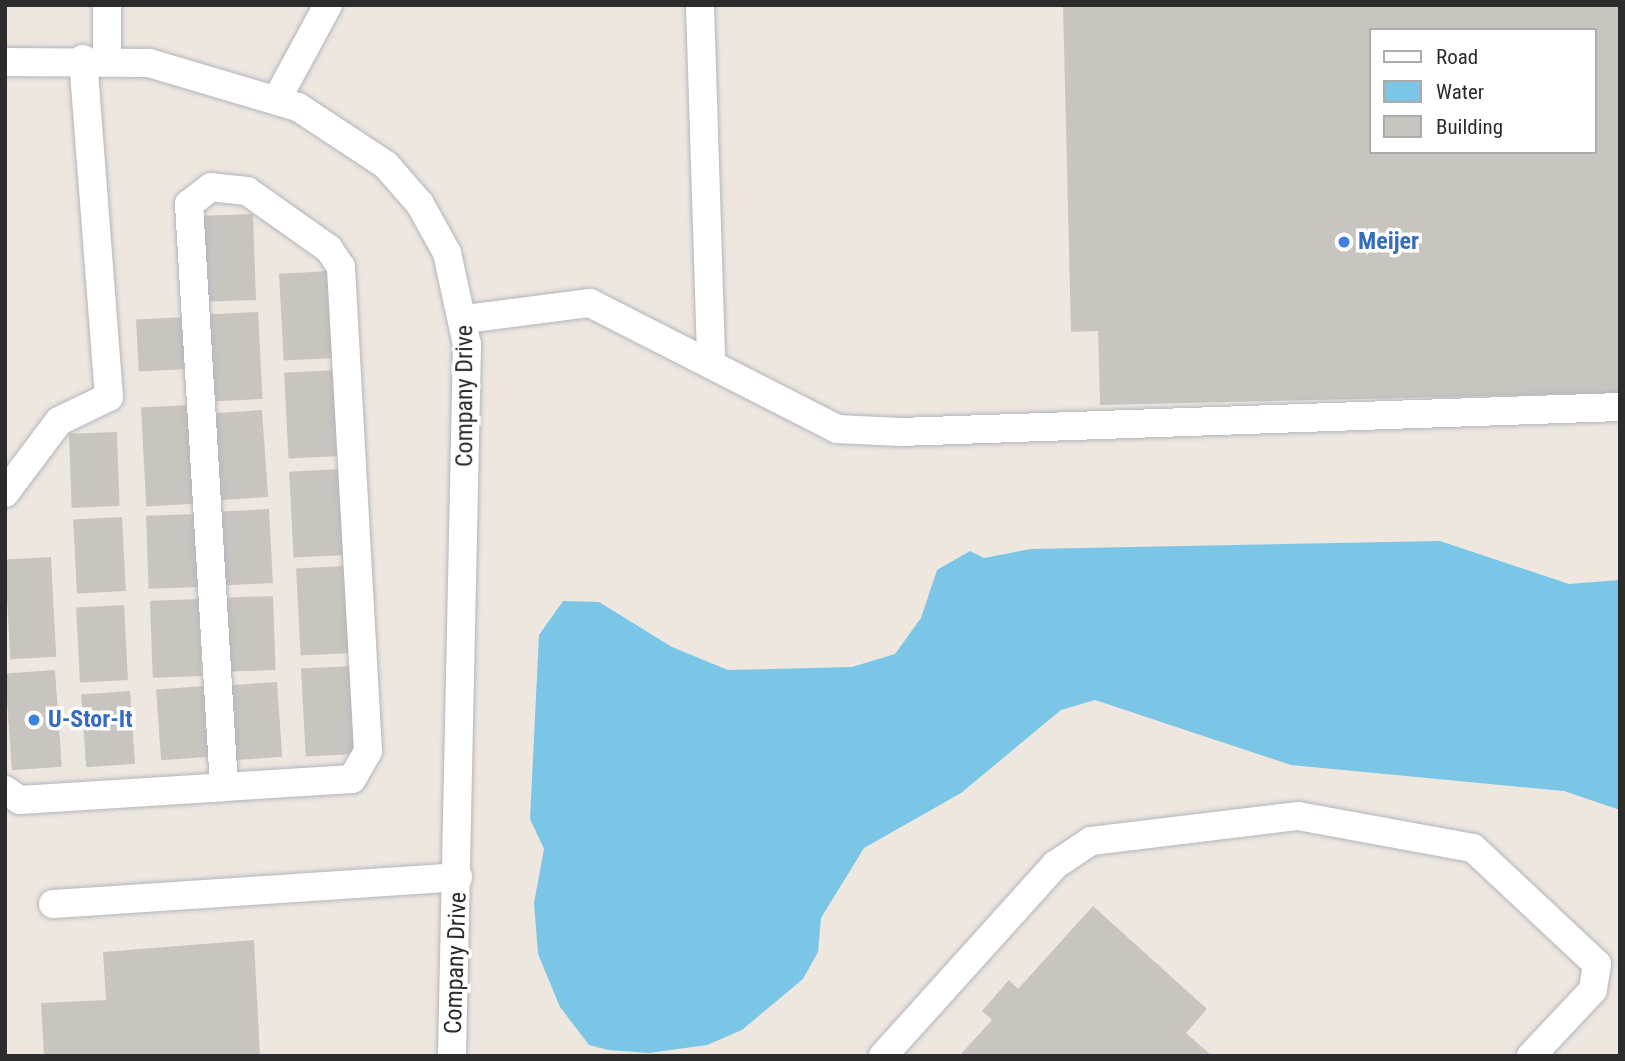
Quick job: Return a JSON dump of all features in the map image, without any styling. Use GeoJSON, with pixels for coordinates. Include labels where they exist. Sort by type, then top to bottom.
{"type":"FeatureCollection","features":[{"type":"Feature","properties":{"kind":"street"},"geometry":{"type":"LineString","coordinates":[[5,493],[59,421],[109,397],[95,59],[107,5]]}},
{"type":"Feature","properties":{"kind":"street"},"geometry":{"type":"LineString","coordinates":[[277,99],[328,5]]}},
{"type":"Feature","properties":{"kind":"street"},"geometry":{"type":"LineString","coordinates":[[700,5],[711,362]]}},
{"type":"Feature","properties":{"kind":"street","name":"Company Drive"},"geometry":{"type":"LineString","coordinates":[[5,62],[95,59],[192,72],[277,99],[369,151],[409,189],[447,253],[466,319],[458,877],[452,1056]]}},
{"type":"Feature","properties":{"kind":"street"},"geometry":{"type":"LineString","coordinates":[[5,790],[20,800],[224,788],[352,779],[368,751],[341,267],[329,249],[247,191],[211,187],[189,204],[224,788]]}},
{"type":"Feature","properties":{"kind":"street"},"geometry":{"type":"LineString","coordinates":[[466,319],[590,303],[711,362],[837,429],[900,432],[1620,407]]}},
{"type":"Feature","properties":{"kind":"street"},"geometry":{"type":"LineString","coordinates":[[883,1056],[1055,865],[1091,841],[1298,816],[1473,848],[1597,964],[1593,990],[1531,1056]]}},
{"type":"Feature","properties":{"kind":"street"},"geometry":{"type":"LineString","coordinates":[[53,904],[458,877]]}},
{"type":"Feature","properties":{"kind":"water"},"geometry":{"type":"Polygon","coordinates":[[[1440,541],[1569,584],[1620,580],[1620,810],[1564,791],[1291,765],[1095,700],[1061,710],[961,793],[864,848],[821,918],[818,952],[803,979],[742,1030],[707,1045],[649,1053],[608,1050],[589,1045],[560,1007],[538,954],[534,903],[544,849],[530,819],[539,635],[563,601],[599,602],[672,647],[728,670],[852,667],[895,654],[921,618],[937,570],[970,551],[984,558],[1031,549],[1440,541]]]}},
{"type":"Feature","properties":{"kind":"building","name":"Meijer"},"geometry":{"type":"Polygon","coordinates":[[[1063,5],[1620,5],[1620,393],[1100,405],[1098,331],[1071,332],[1063,5]]]}},
{"type":"Feature","properties":{"kind":"building"},"geometry":{"type":"Polygon","coordinates":[[[253,214],[256,300],[205,302],[202,216],[253,214]]]}},
{"type":"Feature","properties":{"kind":"building"},"geometry":{"type":"Polygon","coordinates":[[[330,271],[335,358],[284,361],[279,274],[330,271]]]}},
{"type":"Feature","properties":{"kind":"building"},"geometry":{"type":"Polygon","coordinates":[[[258,312],[263,399],[213,401],[208,315],[258,312]]]}},
{"type":"Feature","properties":{"kind":"building"},"geometry":{"type":"Polygon","coordinates":[[[185,317],[188,369],[139,371],[136,320],[185,317]]]}},
{"type":"Feature","properties":{"kind":"building"},"geometry":{"type":"Polygon","coordinates":[[[336,370],[341,456],[289,459],[284,373],[336,370]]]}},
{"type":"Feature","properties":{"kind":"building"},"geometry":{"type":"Polygon","coordinates":[[[189,405],[194,504],[146,506],[141,408],[189,405]]]}},
{"type":"Feature","properties":{"kind":"building"},"geometry":{"type":"Polygon","coordinates":[[[262,410],[268,497],[218,500],[212,413],[262,410]]]}},
{"type":"Feature","properties":{"kind":"building"},"geometry":{"type":"Polygon","coordinates":[[[117,432],[120,506],[72,508],[69,434],[117,432]]]}},
{"type":"Feature","properties":{"kind":"building"},"geometry":{"type":"Polygon","coordinates":[[[340,469],[345,555],[294,558],[289,472],[340,469]]]}},
{"type":"Feature","properties":{"kind":"building"},"geometry":{"type":"Polygon","coordinates":[[[269,509],[273,583],[222,586],[218,512],[269,509]]]}},
{"type":"Feature","properties":{"kind":"building"},"geometry":{"type":"Polygon","coordinates":[[[196,514],[199,587],[149,589],[146,516],[196,514]]]}},
{"type":"Feature","properties":{"kind":"building"},"geometry":{"type":"Polygon","coordinates":[[[122,517],[126,591],[77,593],[73,520],[122,517]]]}},
{"type":"Feature","properties":{"kind":"building","name":"U-Stor-It"},"geometry":{"type":"Polygon","coordinates":[[[51,557],[56,657],[10,659],[5,559],[51,557]]]}},
{"type":"Feature","properties":{"kind":"building"},"geometry":{"type":"Polygon","coordinates":[[[345,566],[350,653],[301,655],[296,569],[345,566]]]}},
{"type":"Feature","properties":{"kind":"building"},"geometry":{"type":"Polygon","coordinates":[[[273,596],[276,670],[226,672],[223,598],[273,596]]]}},
{"type":"Feature","properties":{"kind":"building","name":"U-Stor-It"},"geometry":{"type":"Polygon","coordinates":[[[199,599],[202,676],[153,678],[150,601],[199,599]]]}},
{"type":"Feature","properties":{"kind":"building","name":"U-Stor-It"},"geometry":{"type":"Polygon","coordinates":[[[124,605],[128,680],[80,682],[76,608],[124,605]]]}},
{"type":"Feature","properties":{"kind":"building"},"geometry":{"type":"Polygon","coordinates":[[[351,666],[356,754],[306,756],[301,669],[351,666]]]}},
{"type":"Feature","properties":{"kind":"building","name":"U-Stor-It"},"geometry":{"type":"Polygon","coordinates":[[[55,670],[62,767],[12,770],[5,673],[55,670]]]}},
{"type":"Feature","properties":{"kind":"building"},"geometry":{"type":"Polygon","coordinates":[[[277,682],[282,757],[232,760],[227,685],[277,682]]]}},
{"type":"Feature","properties":{"kind":"building","name":"U-Stor-It"},"geometry":{"type":"Polygon","coordinates":[[[205,686],[210,757],[161,760],[156,689],[205,686]]]}},
{"type":"Feature","properties":{"kind":"building","name":"U-Stor-It"},"geometry":{"type":"Polygon","coordinates":[[[130,691],[135,764],[86,767],[81,694],[130,691]]]}},
{"type":"Feature","properties":{"kind":"building"},"geometry":{"type":"Polygon","coordinates":[[[1093,906],[1207,1009],[1186,1033],[1212,1056],[959,1056],[992,1020],[982,1011],[1009,980],[1018,989],[1093,906]]]}},
{"type":"Feature","properties":{"kind":"building"},"geometry":{"type":"Polygon","coordinates":[[[254,940],[260,1056],[44,1056],[41,1003],[106,1000],[103,952],[254,940]]]}},
{"type":"Feature","properties":{"kind":"place","name":"Meijer"},"geometry":{"type":"Point","coordinates":[1344,242]}},
{"type":"Feature","properties":{"kind":"place","name":"U-Stor-It"},"geometry":{"type":"Point","coordinates":[34,720]}}]}
